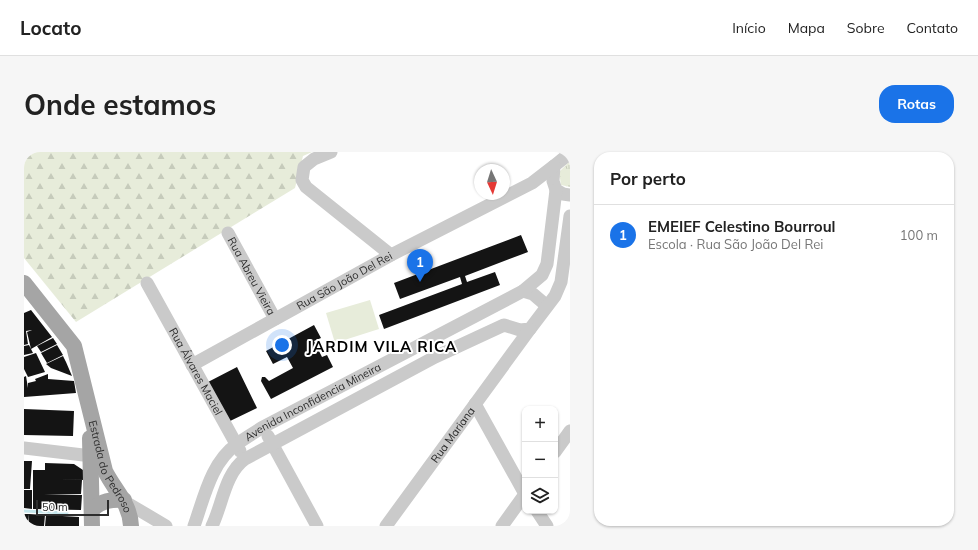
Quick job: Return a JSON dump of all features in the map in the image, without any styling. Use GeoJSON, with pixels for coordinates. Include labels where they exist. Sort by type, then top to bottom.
{"type":"FeatureCollection","features":[{"type":"Feature","properties":{"kind":"main road","name":"Estrada do Pedroso"},"geometry":{"type":"LineString","coordinates":[[25,286],[74,346],[90,406],[96,456],[92,526]]}},
{"type":"Feature","properties":{"kind":"main road","name":"Estrada do Pedroso"},"geometry":{"type":"LineString","coordinates":[[96,456],[113,485],[125,501],[131,526]]}},
{"type":"Feature","properties":{"kind":"main road"},"geometry":{"type":"LineString","coordinates":[[92,509],[104,501],[113,499],[125,501]]}},
{"type":"Feature","properties":{"kind":"street"},"geometry":{"type":"LineString","coordinates":[[331,152],[314,159],[304,167],[302,180],[306,187],[391,255]]}},
{"type":"Feature","properties":{"kind":"street","name":"Rua São João Del Rei"},"geometry":{"type":"LineString","coordinates":[[192,365],[391,255],[532,183],[570,153]]}},
{"type":"Feature","properties":{"kind":"street","name":"Avenida Inconfidencia Mineira"},"geometry":{"type":"LineString","coordinates":[[194,526],[211,478],[225,454],[236,444],[263,427],[507,300],[523,291],[542,275],[547,264],[555,188],[552,174],[554,166]]}},
{"type":"Feature","properties":{"kind":"street","name":"Rua São João Del Rei"},"geometry":{"type":"LineString","coordinates":[[520,189],[536,186],[555,188],[563,194],[570,195]]}},
{"type":"Feature","properties":{"kind":"street"},"geometry":{"type":"LineString","coordinates":[[504,325],[520,330],[530,329],[555,296],[561,282],[570,216]]}},
{"type":"Feature","properties":{"kind":"street","name":"Rua Abreu Vieira"},"geometry":{"type":"LineString","coordinates":[[228,233],[275,319]]}},
{"type":"Feature","properties":{"kind":"street","name":"Rua Álvares Maciel"},"geometry":{"type":"LineString","coordinates":[[148,283],[244,459]]}},
{"type":"Feature","properties":{"kind":"street"},"geometry":{"type":"LineString","coordinates":[[523,291],[533,294],[547,306]]}},
{"type":"Feature","properties":{"kind":"street"},"geometry":{"type":"LineString","coordinates":[[507,300],[504,309],[504,325],[510,337],[518,344]]}},
{"type":"Feature","properties":{"kind":"street","name":"Avenida Inconfidencia Mineira"},"geometry":{"type":"LineString","coordinates":[[212,526],[231,478],[244,459],[435,357],[504,325]]}},
{"type":"Feature","properties":{"kind":"street","name":"Rua Mariana"},"geometry":{"type":"LineString","coordinates":[[386,526],[530,329]]}},
{"type":"Feature","properties":{"kind":"street"},"geometry":{"type":"LineString","coordinates":[[475,404],[522,489]]}},
{"type":"Feature","properties":{"kind":"street"},"geometry":{"type":"LineString","coordinates":[[263,427],[316,526]]}},
{"type":"Feature","properties":{"kind":"street"},"geometry":{"type":"LineString","coordinates":[[558,448],[570,431]]}},
{"type":"Feature","properties":{"kind":"street"},"geometry":{"type":"LineString","coordinates":[[24,448],[96,456]]}},
{"type":"Feature","properties":{"kind":"street"},"geometry":{"type":"LineString","coordinates":[[502,526],[522,498]]}},
{"type":"Feature","properties":{"kind":"street"},"geometry":{"type":"LineString","coordinates":[[125,501],[166,526]]}},
{"type":"Feature","properties":{"kind":"street"},"geometry":{"type":"LineString","coordinates":[[539,514],[547,526]]}},
{"type":"Feature","properties":{"kind":"green space"},"geometry":{"type":"Polygon","coordinates":[[[24,152],[312,152],[303,156],[295,188],[76,322],[24,258],[24,152]]]}},
{"type":"Feature","properties":{"kind":"green space"},"geometry":{"type":"Polygon","coordinates":[[[570,161],[570,187],[561,185],[559,172],[570,161]]]}},
{"type":"Feature","properties":{"kind":"green space"},"geometry":{"type":"Polygon","coordinates":[[[370,300],[379,329],[335,343],[326,313],[370,300]]]}},
{"type":"Feature","properties":{"kind":"building"},"geometry":{"type":"Polygon","coordinates":[[[521,235],[528,252],[465,276],[467,282],[495,272],[500,285],[384,329],[379,315],[462,284],[460,277],[400,299],[394,283],[521,235]]]}},
{"type":"Feature","properties":{"kind":"building"},"geometry":{"type":"Polygon","coordinates":[[[31,310],[52,337],[31,349],[27,332],[32,330],[26,331],[28,344],[24,345],[24,313],[31,310]]]}},
{"type":"Feature","properties":{"kind":"building"},"geometry":{"type":"Polygon","coordinates":[[[314,325],[321,338],[314,341],[322,357],[327,355],[333,367],[271,399],[261,381],[262,377],[265,377],[269,381],[293,368],[287,357],[273,364],[266,351],[314,325]]]}},
{"type":"Feature","properties":{"kind":"building"},"geometry":{"type":"Polygon","coordinates":[[[53,338],[57,344],[41,352],[37,346],[53,338]]]}},
{"type":"Feature","properties":{"kind":"building"},"geometry":{"type":"Polygon","coordinates":[[[29,345],[33,353],[24,355],[24,346],[29,345]]]}},
{"type":"Feature","properties":{"kind":"building"},"geometry":{"type":"Polygon","coordinates":[[[57,345],[63,355],[47,363],[41,353],[57,345]]]}},
{"type":"Feature","properties":{"kind":"building"},"geometry":{"type":"Polygon","coordinates":[[[36,353],[45,372],[28,377],[24,369],[24,357],[36,353]]]}},
{"type":"Feature","properties":{"kind":"building"},"geometry":{"type":"Polygon","coordinates":[[[63,356],[72,376],[51,368],[46,364],[63,356]]]}},
{"type":"Feature","properties":{"kind":"building"},"geometry":{"type":"Polygon","coordinates":[[[237,367],[257,408],[228,422],[208,382],[237,367]]]}},
{"type":"Feature","properties":{"kind":"building"},"geometry":{"type":"Polygon","coordinates":[[[48,374],[48,379],[74,381],[76,393],[24,397],[24,377],[26,376],[28,388],[28,383],[36,381],[35,379],[48,374]]]}},
{"type":"Feature","properties":{"kind":"building"},"geometry":{"type":"Polygon","coordinates":[[[24,409],[74,411],[73,436],[24,435],[24,409]]]}},
{"type":"Feature","properties":{"kind":"building"},"geometry":{"type":"Polygon","coordinates":[[[24,461],[32,461],[30,489],[24,489],[24,461]]]}},
{"type":"Feature","properties":{"kind":"building"},"geometry":{"type":"Polygon","coordinates":[[[45,463],[74,464],[83,470],[85,480],[45,479],[82,480],[81,494],[44,494],[82,495],[81,510],[33,509],[33,470],[45,470],[45,463]]]}},
{"type":"Feature","properties":{"kind":"building"},"geometry":{"type":"Polygon","coordinates":[[[24,490],[32,490],[32,509],[24,508],[24,490]]]}},
{"type":"Feature","properties":{"kind":"building"},"geometry":{"type":"Polygon","coordinates":[[[24,514],[29,514],[28,526],[24,526],[24,514]]]}},
{"type":"Feature","properties":{"kind":"building"},"geometry":{"type":"Polygon","coordinates":[[[29,514],[45,515],[44,526],[29,526],[29,514]]]}},
{"type":"Feature","properties":{"kind":"building"},"geometry":{"type":"Polygon","coordinates":[[[46,515],[79,517],[79,526],[45,526],[46,515]]]}},
{"type":"Feature","properties":{"kind":"waterway"},"geometry":{"type":"LineString","coordinates":[[24,511],[67,513]]}},
{"type":"Feature","properties":{"kind":"place","name":"EMEIEF Celestino Bourroul"},"geometry":{"type":"Point","coordinates":[420,282]}},
{"type":"Feature","properties":{"kind":"district","name":"JARDIM VILA RICA"},"geometry":{"type":"Point","coordinates":[382,347]}}]}
